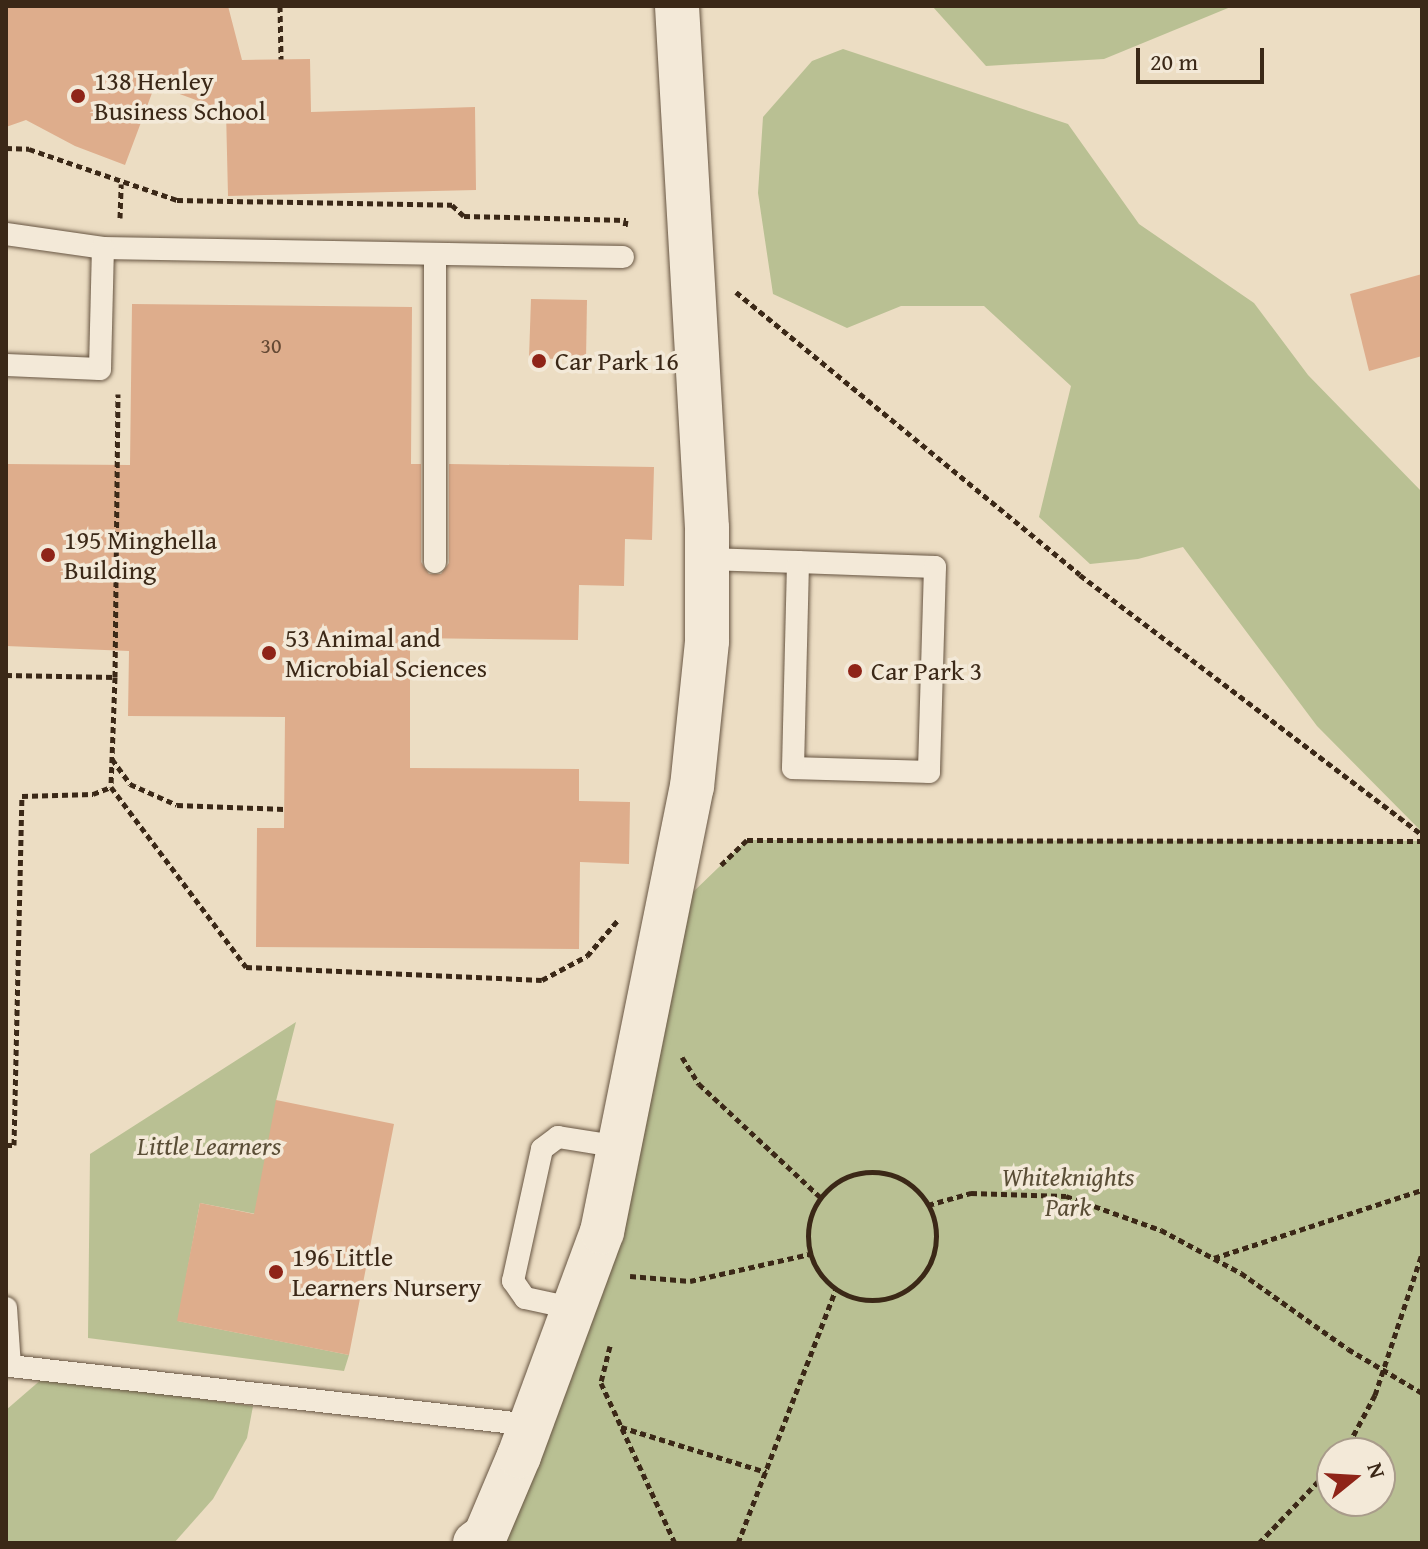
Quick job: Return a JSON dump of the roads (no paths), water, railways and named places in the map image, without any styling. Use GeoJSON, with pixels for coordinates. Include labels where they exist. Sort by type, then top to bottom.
{"type":"FeatureCollection","features":[{"type":"Feature","properties":{"kind":"street"},"geometry":{"type":"LineString","coordinates":[[475,1543],[485,1536],[576,1309],[614,1277],[621,1147],[692,787],[707,641],[707,559],[696,276],[677,6]]}},
{"type":"Feature","properties":{"kind":"lane"},"geometry":{"type":"LineString","coordinates":[[6,234],[103,248],[435,257],[623,257]]}},
{"type":"Feature","properties":{"kind":"lane"},"geometry":{"type":"LineString","coordinates":[[6,365],[100,369],[103,248]]}},
{"type":"Feature","properties":{"kind":"lane"},"geometry":{"type":"LineString","coordinates":[[435,257],[435,562]]}},
{"type":"Feature","properties":{"kind":"lane"},"geometry":{"type":"LineString","coordinates":[[707,559],[798,562],[935,567],[929,772],[793,768],[798,562]]}},
{"type":"Feature","properties":{"kind":"lane"},"geometry":{"type":"LineString","coordinates":[[576,1309],[525,1298],[513,1281],[542,1149],[558,1137],[621,1147]]}},
{"type":"Feature","properties":{"kind":"lane"},"geometry":{"type":"LineString","coordinates":[[6,1308],[10,1366],[532,1425]]}},
{"type":"Feature","properties":{"kind":"place","name":"138 Henley Business School"},"geometry":{"type":"Point","coordinates":[78,96]}},
{"type":"Feature","properties":{"kind":"place","name":"Car Park 16"},"geometry":{"type":"Point","coordinates":[539,361]}},
{"type":"Feature","properties":{"kind":"place","name":"195 Minghella Building"},"geometry":{"type":"Point","coordinates":[48,555]}},
{"type":"Feature","properties":{"kind":"place","name":"53 Animal and Microbial Sciences"},"geometry":{"type":"Point","coordinates":[269,653]}},
{"type":"Feature","properties":{"kind":"place","name":"Car Park 3"},"geometry":{"type":"Point","coordinates":[855,671]}},
{"type":"Feature","properties":{"kind":"place","name":"196 Little Learners Nursery"},"geometry":{"type":"Point","coordinates":[276,1272]}},
{"type":"Feature","properties":{"kind":"park label","name":"Little Learners"},"geometry":{"type":"Point","coordinates":[209,1146]}},
{"type":"Feature","properties":{"kind":"park label","name":"Whiteknights Park"},"geometry":{"type":"Point","coordinates":[1068,1192]}}]}
